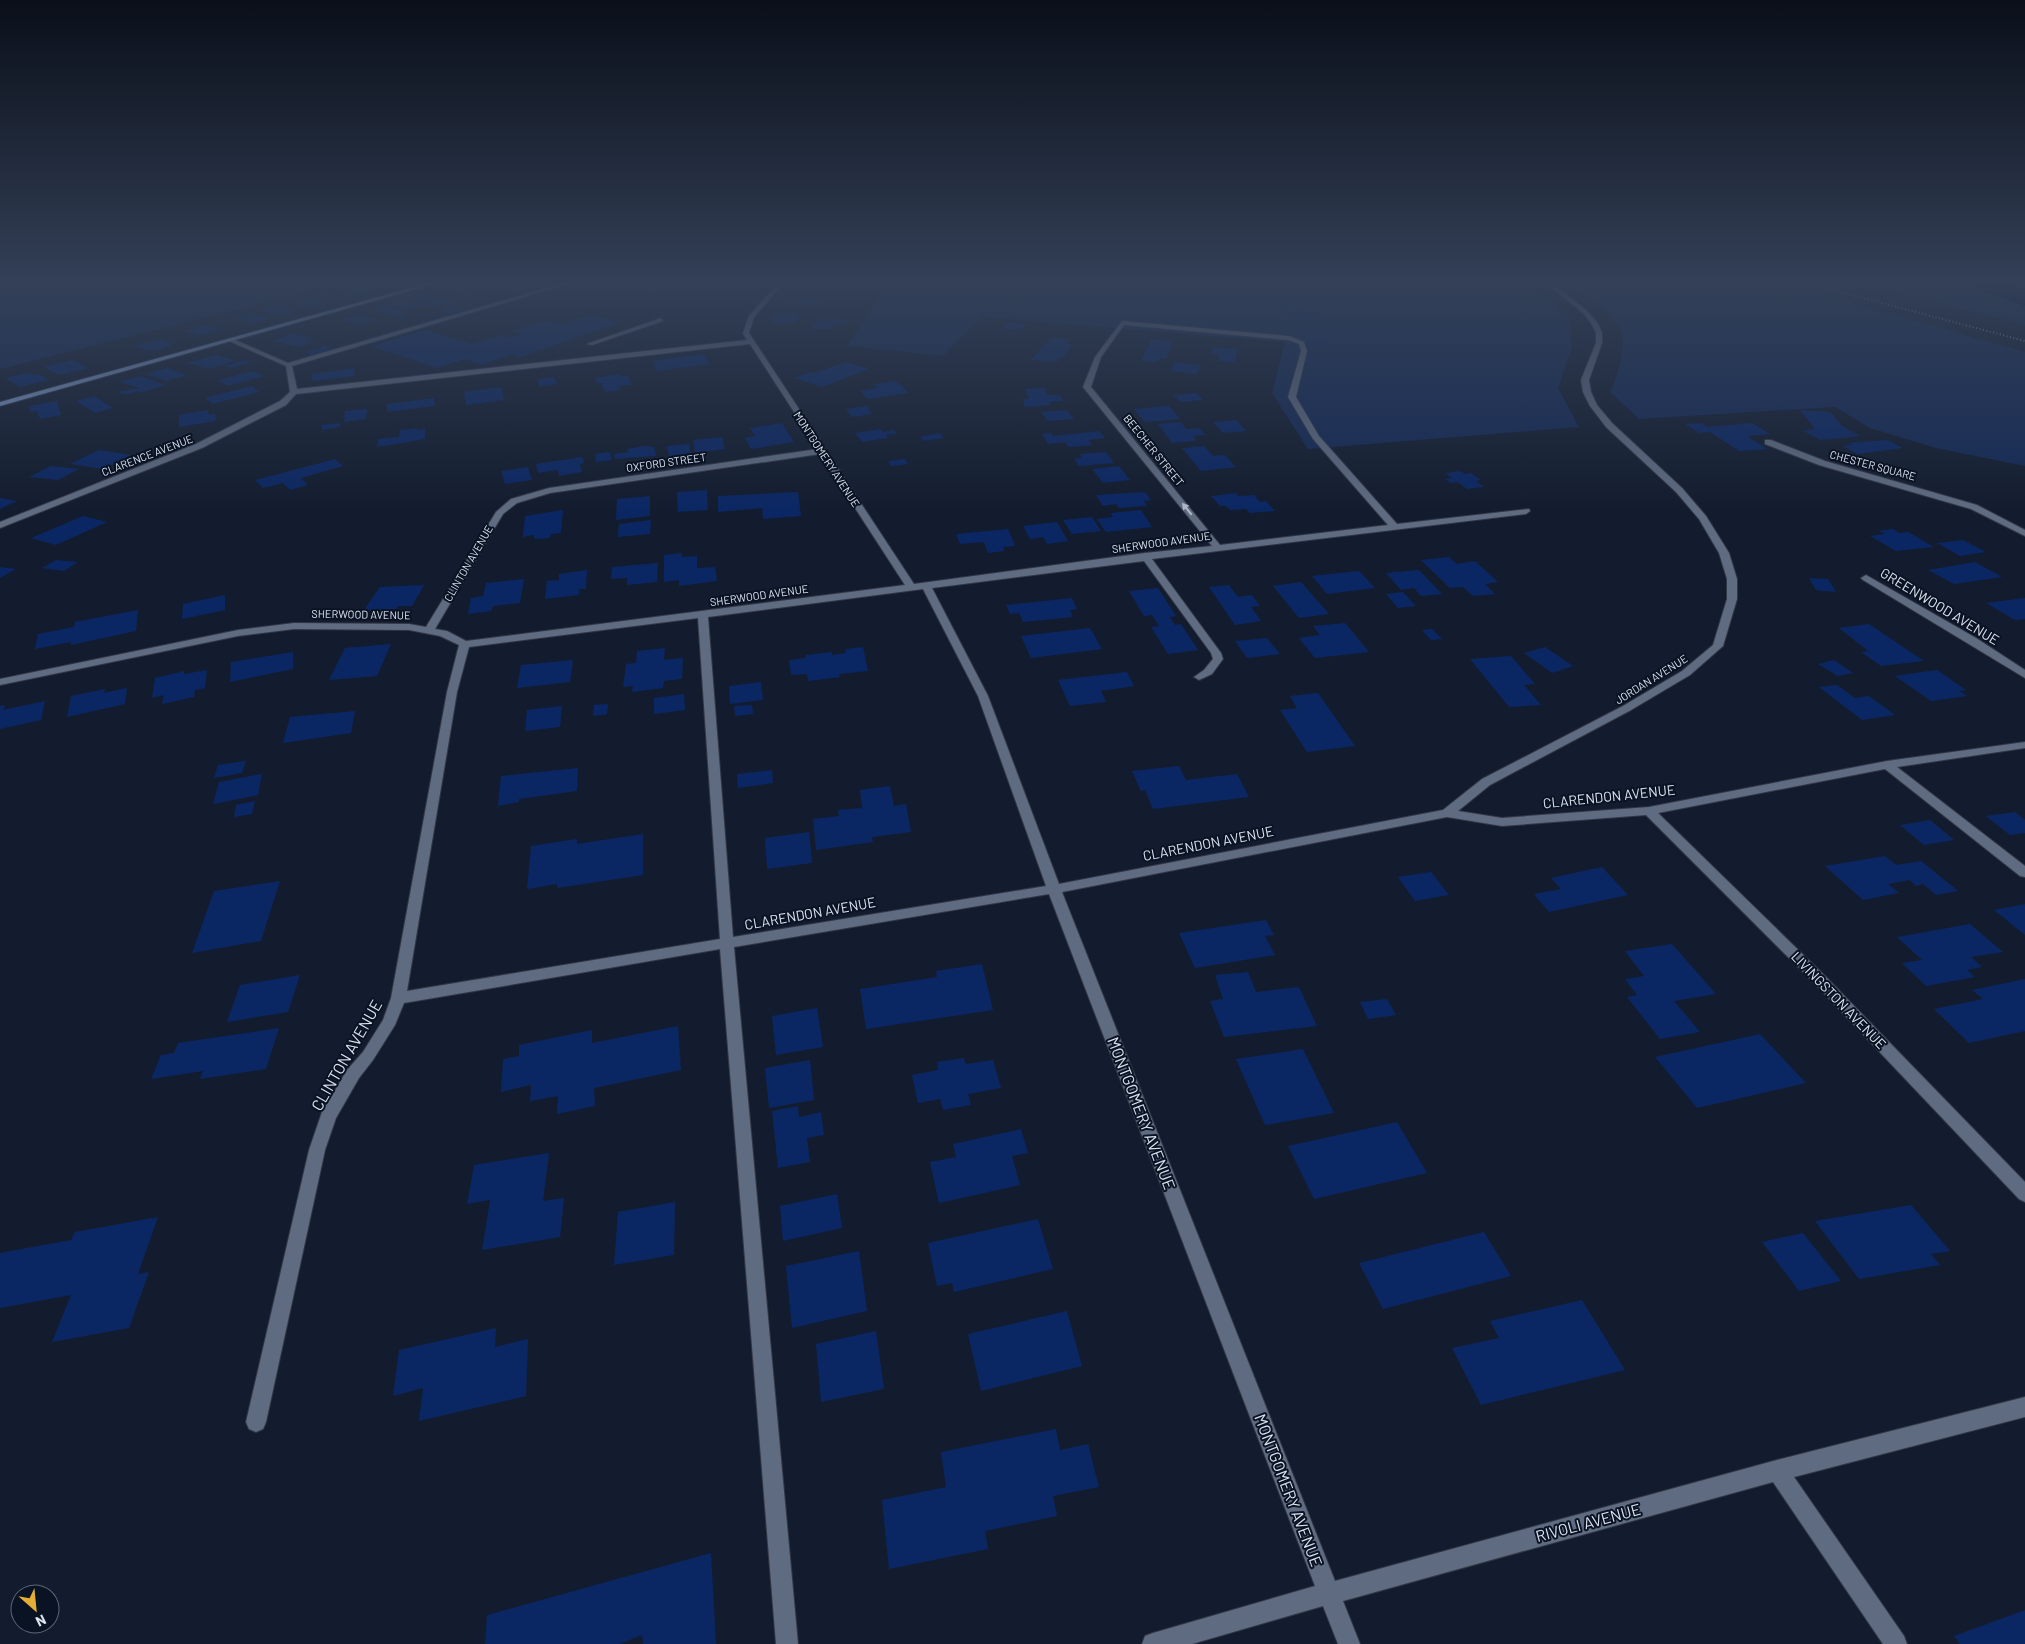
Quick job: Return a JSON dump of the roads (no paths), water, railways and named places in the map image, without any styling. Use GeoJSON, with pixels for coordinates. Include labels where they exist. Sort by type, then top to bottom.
{"type":"FeatureCollection","features":[{"type":"Feature","properties":{"kind":"main road"},"geometry":{"type":"LineString","coordinates":[[0,404],[160,360]]}},
{"type":"Feature","properties":{"kind":"street"},"geometry":{"type":"LineString","coordinates":[[274,360],[291,369],[294,392],[588,360]]}},
{"type":"Feature","properties":{"kind":"street"},"geometry":{"type":"LineString","coordinates":[[288,366],[309,360]]}},
{"type":"Feature","properties":{"kind":"street","name":"MONTGOMERY AVENUE"},"geometry":{"type":"LineString","coordinates":[[762,360],[823,451],[918,586],[983,696],[1054,889],[1349,1644]]}},
{"type":"Feature","properties":{"kind":"street","name":"BEECHER STREET"},"geometry":{"type":"LineString","coordinates":[[1098,360],[1087,382],[1091,391],[1217,547]]}},
{"type":"Feature","properties":{"kind":"street","name":"BEECHER STREET"},"geometry":{"type":"LineString","coordinates":[[1302,360],[1292,398],[1316,437],[1394,526]]}},
{"type":"Feature","properties":{"kind":"street","name":"JORDAN AVENUE"},"geometry":{"type":"LineString","coordinates":[[1447,813],[1486,782],[1627,708],[1686,673],[1718,646],[1732,599],[1732,579],[1724,553],[1703,518],[1678,490],[1609,425],[1594,406],[1587,392],[1585,380],[1593,360]]}},
{"type":"Feature","properties":{"kind":"street","name":"CLARENCE AVENUE"},"geometry":{"type":"LineString","coordinates":[[0,525],[199,446],[283,403],[294,392]]}},
{"type":"Feature","properties":{"kind":"street","name":"CHESTER SQUARE"},"geometry":{"type":"LineString","coordinates":[[1768,442],[1822,463],[1974,507],[2025,533]]}},
{"type":"Feature","properties":{"kind":"street","name":"OXFORD STREET"},"geometry":{"type":"LineString","coordinates":[[514,501],[549,491],[823,451]]}},
{"type":"Feature","properties":{"kind":"street","name":"CLINTON AVENUE"},"geometry":{"type":"LineString","coordinates":[[429,630],[494,519],[514,501]]}},
{"type":"Feature","properties":{"kind":"street","name":"SHERWOOD AVENUE"},"geometry":{"type":"LineString","coordinates":[[0,682],[268,628],[320,625],[409,627],[444,634],[464,644],[703,615],[1145,556],[1526,511]]}},
{"type":"Feature","properties":{"kind":"street"},"geometry":{"type":"LineString","coordinates":[[1145,556],[1216,652],[1218,659],[1199,677]]}},
{"type":"Feature","properties":{"kind":"street","name":"GREENWOOD AVENUE"},"geometry":{"type":"LineString","coordinates":[[1866,578],[1972,640],[2025,675]]}},
{"type":"Feature","properties":{"kind":"street"},"geometry":{"type":"LineString","coordinates":[[703,615],[727,944],[787,1644]]}},
{"type":"Feature","properties":{"kind":"street","name":"CLINTON AVENUE"},"geometry":{"type":"LineString","coordinates":[[256,1422],[317,1150],[328,1117],[353,1074],[368,1056],[390,1021],[398,998],[452,692],[464,644]]}},
{"type":"Feature","properties":{"kind":"street","name":"CLARENDON AVENUE"},"geometry":{"type":"LineString","coordinates":[[398,998],[1054,889],[1447,813],[1502,822],[1649,811],[1888,765],[2025,744]]}},
{"type":"Feature","properties":{"kind":"street"},"geometry":{"type":"LineString","coordinates":[[1888,765],[2025,873]]}},
{"type":"Feature","properties":{"kind":"street","name":"LIVINGSTON AVENUE"},"geometry":{"type":"LineString","coordinates":[[1649,811],[1821,980],[2025,1194]]}},
{"type":"Feature","properties":{"kind":"street","name":"RIVOLI AVENUE"},"geometry":{"type":"LineString","coordinates":[[1153,1644],[1329,1593],[1778,1470],[2025,1407]]}},
{"type":"Feature","properties":{"kind":"street"},"geometry":{"type":"LineString","coordinates":[[1778,1470],[1896,1644]]}}]}
